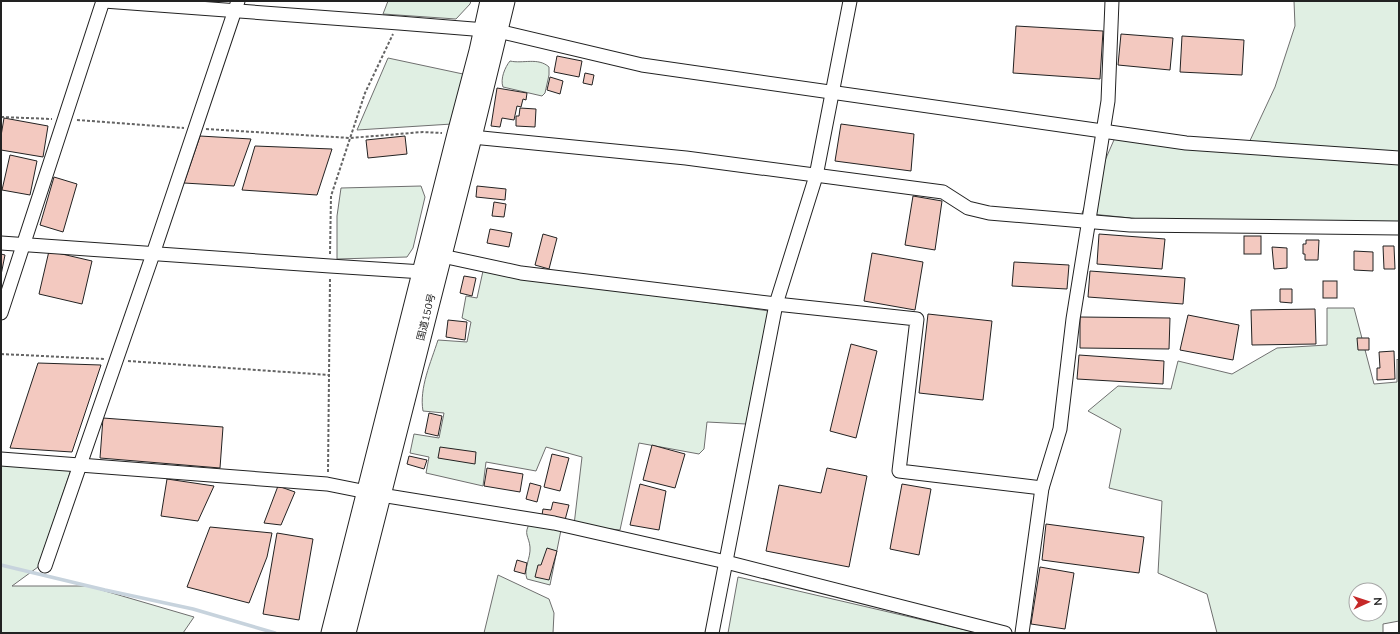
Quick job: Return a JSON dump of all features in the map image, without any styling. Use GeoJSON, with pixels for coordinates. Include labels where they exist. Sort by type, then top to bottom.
{"type":"FeatureCollection","features":[{"type":"Feature","properties":{"kind":"highway","name":"国道150号"},"geometry":{"type":"LineString","coordinates":[[490,1],[491,31]]}},
{"type":"Feature","properties":{"kind":"highway","name":"国道150号"},"geometry":{"type":"LineString","coordinates":[[331,633],[374,494],[442,256],[480,51],[505,1]]}},
{"type":"Feature","properties":{"kind":"highway","name":"国道150号"},"geometry":{"type":"LineString","coordinates":[[346,633],[374,494],[422,272],[464,136]]}},
{"type":"Feature","properties":{"kind":"street"},"geometry":{"type":"LineString","coordinates":[[1,313],[104,1],[236,6],[491,31],[642,65],[1186,143],[1399,158]]}},
{"type":"Feature","properties":{"kind":"street"},"geometry":{"type":"LineString","coordinates":[[712,633],[776,304],[816,176],[850,1]]}},
{"type":"Feature","properties":{"kind":"street"},"geometry":{"type":"LineString","coordinates":[[1022,633],[1042,488],[1060,429],[1073,319],[1102,131],[1108,102],[1112,1]]}},
{"type":"Feature","properties":{"kind":"street"},"geometry":{"type":"LineString","coordinates":[[46,566],[236,6]]}},
{"type":"Feature","properties":{"kind":"street"},"geometry":{"type":"LineString","coordinates":[[464,136],[686,158],[943,192],[968,208],[989,214],[1130,225],[1399,228]]}},
{"type":"Feature","properties":{"kind":"street"},"geometry":{"type":"LineString","coordinates":[[1,243],[422,272]]}},
{"type":"Feature","properties":{"kind":"street"},"geometry":{"type":"LineString","coordinates":[[442,256],[521,273],[776,304],[917,319],[899,471],[1042,488]]}},
{"type":"Feature","properties":{"kind":"street"},"geometry":{"type":"LineString","coordinates":[[1,459],[328,484],[374,494],[554,523],[726,562],[1005,633]]}},
{"type":"Feature","properties":{"kind":"path"},"geometry":{"type":"LineString","coordinates":[[328,484],[331,196],[365,93],[399,23]]}},
{"type":"Feature","properties":{"kind":"path"},"geometry":{"type":"LineString","coordinates":[[1,117],[65,119],[195,129],[350,138],[423,132],[464,136]]}},
{"type":"Feature","properties":{"kind":"path"},"geometry":{"type":"LineString","coordinates":[[1,354],[116,360],[329,376]]}},
{"type":"Feature","properties":{"kind":"green space"},"geometry":{"type":"Polygon","coordinates":[[[388,1],[471,1],[456,19],[383,14],[388,1]]]}},
{"type":"Feature","properties":{"kind":"green space"},"geometry":{"type":"Polygon","coordinates":[[[1294,1],[1399,1],[1399,228],[1208,226],[1082,213],[1117,133],[1247,147],[1275,87],[1295,26],[1294,1]]]}},
{"type":"Feature","properties":{"kind":"green space"},"geometry":{"type":"Polygon","coordinates":[[[388,58],[463,74],[452,124],[357,130],[388,58]]]}},
{"type":"Feature","properties":{"kind":"green space"},"geometry":{"type":"Polygon","coordinates":[[[510,61],[535,61],[549,67],[549,75],[545,93],[542,96],[503,87],[502,80],[506,66],[510,61]]]}},
{"type":"Feature","properties":{"kind":"green space"},"geometry":{"type":"Polygon","coordinates":[[[421,186],[425,197],[413,248],[407,257],[337,259],[337,216],[341,188],[421,186]]]}},
{"type":"Feature","properties":{"kind":"green space"},"geometry":{"type":"Polygon","coordinates":[[[483,271],[769,311],[746,424],[707,422],[704,449],[699,454],[639,443],[620,530],[574,525],[582,457],[546,447],[536,471],[486,462],[483,486],[426,473],[429,457],[410,453],[414,434],[439,438],[444,413],[423,411],[422,402],[426,375],[438,340],[467,342],[471,322],[462,318],[466,296],[477,298],[483,271]]]}},
{"type":"Feature","properties":{"kind":"green space"},"geometry":{"type":"Polygon","coordinates":[[[1327,308],[1354,308],[1374,384],[1397,382],[1397,359],[1399,361],[1399,621],[1383,624],[1383,633],[1217,633],[1207,594],[1158,573],[1162,501],[1109,488],[1121,429],[1088,411],[1118,386],[1171,389],[1178,361],[1232,374],[1277,348],[1327,345],[1327,308]]]}},
{"type":"Feature","properties":{"kind":"green space"},"geometry":{"type":"Polygon","coordinates":[[[1,464],[71,470],[38,567],[12,586],[88,586],[194,617],[183,633],[1,633],[1,464]]]}},
{"type":"Feature","properties":{"kind":"green space"},"geometry":{"type":"Polygon","coordinates":[[[530,523],[561,530],[550,585],[527,579],[526,567],[530,547],[527,530],[530,523]]]}},
{"type":"Feature","properties":{"kind":"green space"},"geometry":{"type":"Polygon","coordinates":[[[498,575],[549,599],[554,613],[553,633],[484,633],[498,575]]]}},
{"type":"Feature","properties":{"kind":"green space"},"geometry":{"type":"Polygon","coordinates":[[[738,577],[979,633],[728,633],[738,577]]]}},
{"type":"Feature","properties":{"kind":"building"},"geometry":{"type":"Polygon","coordinates":[[[1016,26],[1103,31],[1100,79],[1013,73],[1016,26]]]}},
{"type":"Feature","properties":{"kind":"building"},"geometry":{"type":"Polygon","coordinates":[[[1121,34],[1173,38],[1170,70],[1118,65],[1121,34]]]}},
{"type":"Feature","properties":{"kind":"building"},"geometry":{"type":"Polygon","coordinates":[[[1182,36],[1244,40],[1242,75],[1180,72],[1182,36]]]}},
{"type":"Feature","properties":{"kind":"building"},"geometry":{"type":"Polygon","coordinates":[[[557,56],[582,61],[579,77],[554,72],[557,56]]]}},
{"type":"Feature","properties":{"kind":"building"},"geometry":{"type":"Polygon","coordinates":[[[585,73],[594,75],[592,85],[583,83],[585,73]]]}},
{"type":"Feature","properties":{"kind":"building"},"geometry":{"type":"Polygon","coordinates":[[[550,77],[563,81],[560,94],[547,90],[550,77]]]}},
{"type":"Feature","properties":{"kind":"building"},"geometry":{"type":"Polygon","coordinates":[[[497,88],[527,93],[526,100],[523,99],[521,107],[517,106],[514,120],[502,118],[500,127],[491,126],[497,88]]]}},
{"type":"Feature","properties":{"kind":"building"},"geometry":{"type":"Polygon","coordinates":[[[520,108],[536,109],[535,127],[516,126],[516,116],[519,116],[520,108]]]}},
{"type":"Feature","properties":{"kind":"building"},"geometry":{"type":"Polygon","coordinates":[[[4,118],[48,126],[43,157],[1,150],[1,136],[4,118]]]}},
{"type":"Feature","properties":{"kind":"building"},"geometry":{"type":"Polygon","coordinates":[[[841,124],[914,134],[911,171],[835,161],[841,124]]]}},
{"type":"Feature","properties":{"kind":"building"},"geometry":{"type":"Polygon","coordinates":[[[200,136],[251,139],[234,186],[184,183],[200,136]]]}},
{"type":"Feature","properties":{"kind":"building"},"geometry":{"type":"Polygon","coordinates":[[[405,136],[407,154],[368,158],[366,140],[405,136]]]}},
{"type":"Feature","properties":{"kind":"building"},"geometry":{"type":"Polygon","coordinates":[[[255,146],[332,149],[317,195],[242,190],[255,146]]]}},
{"type":"Feature","properties":{"kind":"building"},"geometry":{"type":"Polygon","coordinates":[[[10,155],[37,161],[30,195],[2,190],[10,155]]]}},
{"type":"Feature","properties":{"kind":"building"},"geometry":{"type":"Polygon","coordinates":[[[54,177],[77,184],[63,232],[40,225],[54,177]]]}},
{"type":"Feature","properties":{"kind":"building"},"geometry":{"type":"Polygon","coordinates":[[[477,186],[506,189],[505,200],[476,197],[477,186]]]}},
{"type":"Feature","properties":{"kind":"building"},"geometry":{"type":"Polygon","coordinates":[[[913,196],[942,201],[935,250],[905,245],[913,196]]]}},
{"type":"Feature","properties":{"kind":"building"},"geometry":{"type":"Polygon","coordinates":[[[494,202],[506,204],[504,217],[492,216],[494,202]]]}},
{"type":"Feature","properties":{"kind":"building"},"geometry":{"type":"Polygon","coordinates":[[[490,229],[512,233],[509,247],[487,243],[490,229]]]}},
{"type":"Feature","properties":{"kind":"building"},"geometry":{"type":"Polygon","coordinates":[[[543,234],[557,238],[549,269],[535,265],[543,234]]]}},
{"type":"Feature","properties":{"kind":"building"},"geometry":{"type":"Polygon","coordinates":[[[1099,234],[1165,239],[1162,269],[1097,264],[1099,234]]]}},
{"type":"Feature","properties":{"kind":"building"},"geometry":{"type":"Polygon","coordinates":[[[1244,236],[1261,236],[1261,254],[1244,254],[1244,236]]]}},
{"type":"Feature","properties":{"kind":"building"},"geometry":{"type":"Polygon","coordinates":[[[1306,240],[1319,240],[1318,260],[1305,260],[1305,254],[1303,254],[1303,244],[1306,244],[1306,240]]]}},
{"type":"Feature","properties":{"kind":"building"},"geometry":{"type":"Polygon","coordinates":[[[1383,246],[1394,246],[1395,269],[1384,269],[1383,246]]]}},
{"type":"Feature","properties":{"kind":"building"},"geometry":{"type":"Polygon","coordinates":[[[1272,247],[1287,248],[1287,268],[1274,269],[1272,247]]]}},
{"type":"Feature","properties":{"kind":"building"},"geometry":{"type":"Polygon","coordinates":[[[49,251],[92,261],[82,304],[39,294],[49,251]]]}},
{"type":"Feature","properties":{"kind":"building"},"geometry":{"type":"Polygon","coordinates":[[[1354,251],[1373,252],[1373,271],[1354,270],[1354,251]]]}},
{"type":"Feature","properties":{"kind":"building"},"geometry":{"type":"Polygon","coordinates":[[[872,253],[923,262],[915,310],[864,301],[872,253]]]}},
{"type":"Feature","properties":{"kind":"building"},"geometry":{"type":"Polygon","coordinates":[[[1,254],[5,255],[1,275],[1,254]]]}},
{"type":"Feature","properties":{"kind":"building"},"geometry":{"type":"Polygon","coordinates":[[[1014,262],[1069,265],[1067,289],[1012,286],[1014,262]]]}},
{"type":"Feature","properties":{"kind":"building"},"geometry":{"type":"Polygon","coordinates":[[[1090,271],[1185,278],[1183,304],[1088,297],[1090,271]]]}},
{"type":"Feature","properties":{"kind":"building"},"geometry":{"type":"Polygon","coordinates":[[[464,276],[476,278],[472,296],[460,293],[464,276]]]}},
{"type":"Feature","properties":{"kind":"building"},"geometry":{"type":"Polygon","coordinates":[[[1323,281],[1337,281],[1337,298],[1323,298],[1323,281]]]}},
{"type":"Feature","properties":{"kind":"building"},"geometry":{"type":"Polygon","coordinates":[[[1280,289],[1292,289],[1292,303],[1280,302],[1280,289]]]}},
{"type":"Feature","properties":{"kind":"building"},"geometry":{"type":"Polygon","coordinates":[[[1315,309],[1316,344],[1252,345],[1251,310],[1315,309]]]}},
{"type":"Feature","properties":{"kind":"building"},"geometry":{"type":"Polygon","coordinates":[[[928,314],[992,321],[983,400],[919,393],[928,314]]]}},
{"type":"Feature","properties":{"kind":"building"},"geometry":{"type":"Polygon","coordinates":[[[1188,315],[1239,325],[1233,360],[1180,350],[1188,315]]]}},
{"type":"Feature","properties":{"kind":"building"},"geometry":{"type":"Polygon","coordinates":[[[1080,317],[1170,318],[1169,349],[1080,348],[1080,317]]]}},
{"type":"Feature","properties":{"kind":"building"},"geometry":{"type":"Polygon","coordinates":[[[448,320],[467,322],[465,340],[446,337],[448,320]]]}},
{"type":"Feature","properties":{"kind":"building"},"geometry":{"type":"Polygon","coordinates":[[[1357,338],[1369,338],[1369,350],[1358,350],[1357,338]]]}},
{"type":"Feature","properties":{"kind":"building"},"geometry":{"type":"Polygon","coordinates":[[[851,344],[877,351],[856,438],[830,431],[851,344]]]}},
{"type":"Feature","properties":{"kind":"building"},"geometry":{"type":"Polygon","coordinates":[[[1394,351],[1395,379],[1377,380],[1377,368],[1380,368],[1379,352],[1394,351]]]}},
{"type":"Feature","properties":{"kind":"building"},"geometry":{"type":"Polygon","coordinates":[[[1079,355],[1164,361],[1163,384],[1077,379],[1079,355]]]}},
{"type":"Feature","properties":{"kind":"building"},"geometry":{"type":"Polygon","coordinates":[[[38,363],[101,365],[72,452],[10,448],[38,363]]]}},
{"type":"Feature","properties":{"kind":"building"},"geometry":{"type":"Polygon","coordinates":[[[429,413],[442,416],[438,436],[425,433],[429,413]]]}},
{"type":"Feature","properties":{"kind":"building"},"geometry":{"type":"Polygon","coordinates":[[[103,418],[223,427],[220,468],[100,458],[103,418]]]}},
{"type":"Feature","properties":{"kind":"building"},"geometry":{"type":"Polygon","coordinates":[[[652,445],[685,454],[675,488],[643,480],[652,445]]]}},
{"type":"Feature","properties":{"kind":"building"},"geometry":{"type":"Polygon","coordinates":[[[440,447],[476,452],[475,464],[438,458],[440,447]]]}},
{"type":"Feature","properties":{"kind":"building"},"geometry":{"type":"Polygon","coordinates":[[[552,454],[569,458],[560,491],[544,487],[552,454]]]}},
{"type":"Feature","properties":{"kind":"building"},"geometry":{"type":"Polygon","coordinates":[[[409,456],[427,460],[424,469],[407,464],[409,456]]]}},
{"type":"Feature","properties":{"kind":"building"},"geometry":{"type":"Polygon","coordinates":[[[487,468],[523,474],[520,492],[484,486],[487,468]]]}},
{"type":"Feature","properties":{"kind":"building"},"geometry":{"type":"Polygon","coordinates":[[[827,468],[867,476],[849,567],[766,551],[779,485],[821,493],[827,468]]]}},
{"type":"Feature","properties":{"kind":"building"},"geometry":{"type":"Polygon","coordinates":[[[167,479],[214,486],[198,521],[161,516],[167,479]]]}},
{"type":"Feature","properties":{"kind":"building"},"geometry":{"type":"Polygon","coordinates":[[[530,483],[541,486],[537,502],[526,499],[530,483]]]}},
{"type":"Feature","properties":{"kind":"building"},"geometry":{"type":"Polygon","coordinates":[[[640,484],[666,491],[659,530],[630,525],[640,484]]]}},
{"type":"Feature","properties":{"kind":"building"},"geometry":{"type":"Polygon","coordinates":[[[902,484],[931,489],[919,555],[890,549],[902,484]]]}},
{"type":"Feature","properties":{"kind":"building"},"geometry":{"type":"Polygon","coordinates":[[[278,486],[295,492],[281,525],[264,523],[278,486]]]}},
{"type":"Feature","properties":{"kind":"building"},"geometry":{"type":"Polygon","coordinates":[[[553,502],[569,505],[565,520],[542,515],[543,509],[551,510],[553,502]]]}},
{"type":"Feature","properties":{"kind":"building"},"geometry":{"type":"Polygon","coordinates":[[[1046,524],[1144,537],[1139,573],[1042,560],[1046,524]]]}},
{"type":"Feature","properties":{"kind":"building"},"geometry":{"type":"Polygon","coordinates":[[[210,527],[272,533],[267,557],[249,603],[187,587],[210,527]]]}},
{"type":"Feature","properties":{"kind":"building"},"geometry":{"type":"Polygon","coordinates":[[[277,533],[313,539],[299,620],[263,614],[277,533]]]}},
{"type":"Feature","properties":{"kind":"building"},"geometry":{"type":"Polygon","coordinates":[[[547,548],[557,551],[549,580],[535,577],[538,565],[541,565],[547,548]]]}},
{"type":"Feature","properties":{"kind":"building"},"geometry":{"type":"Polygon","coordinates":[[[517,560],[527,563],[525,574],[514,571],[517,560]]]}},
{"type":"Feature","properties":{"kind":"building"},"geometry":{"type":"Polygon","coordinates":[[[1040,567],[1074,573],[1065,629],[1031,624],[1040,567]]]}},
{"type":"Feature","properties":{"kind":"waterway"},"geometry":{"type":"LineString","coordinates":[[1,565],[193,609],[275,633]]}}]}
